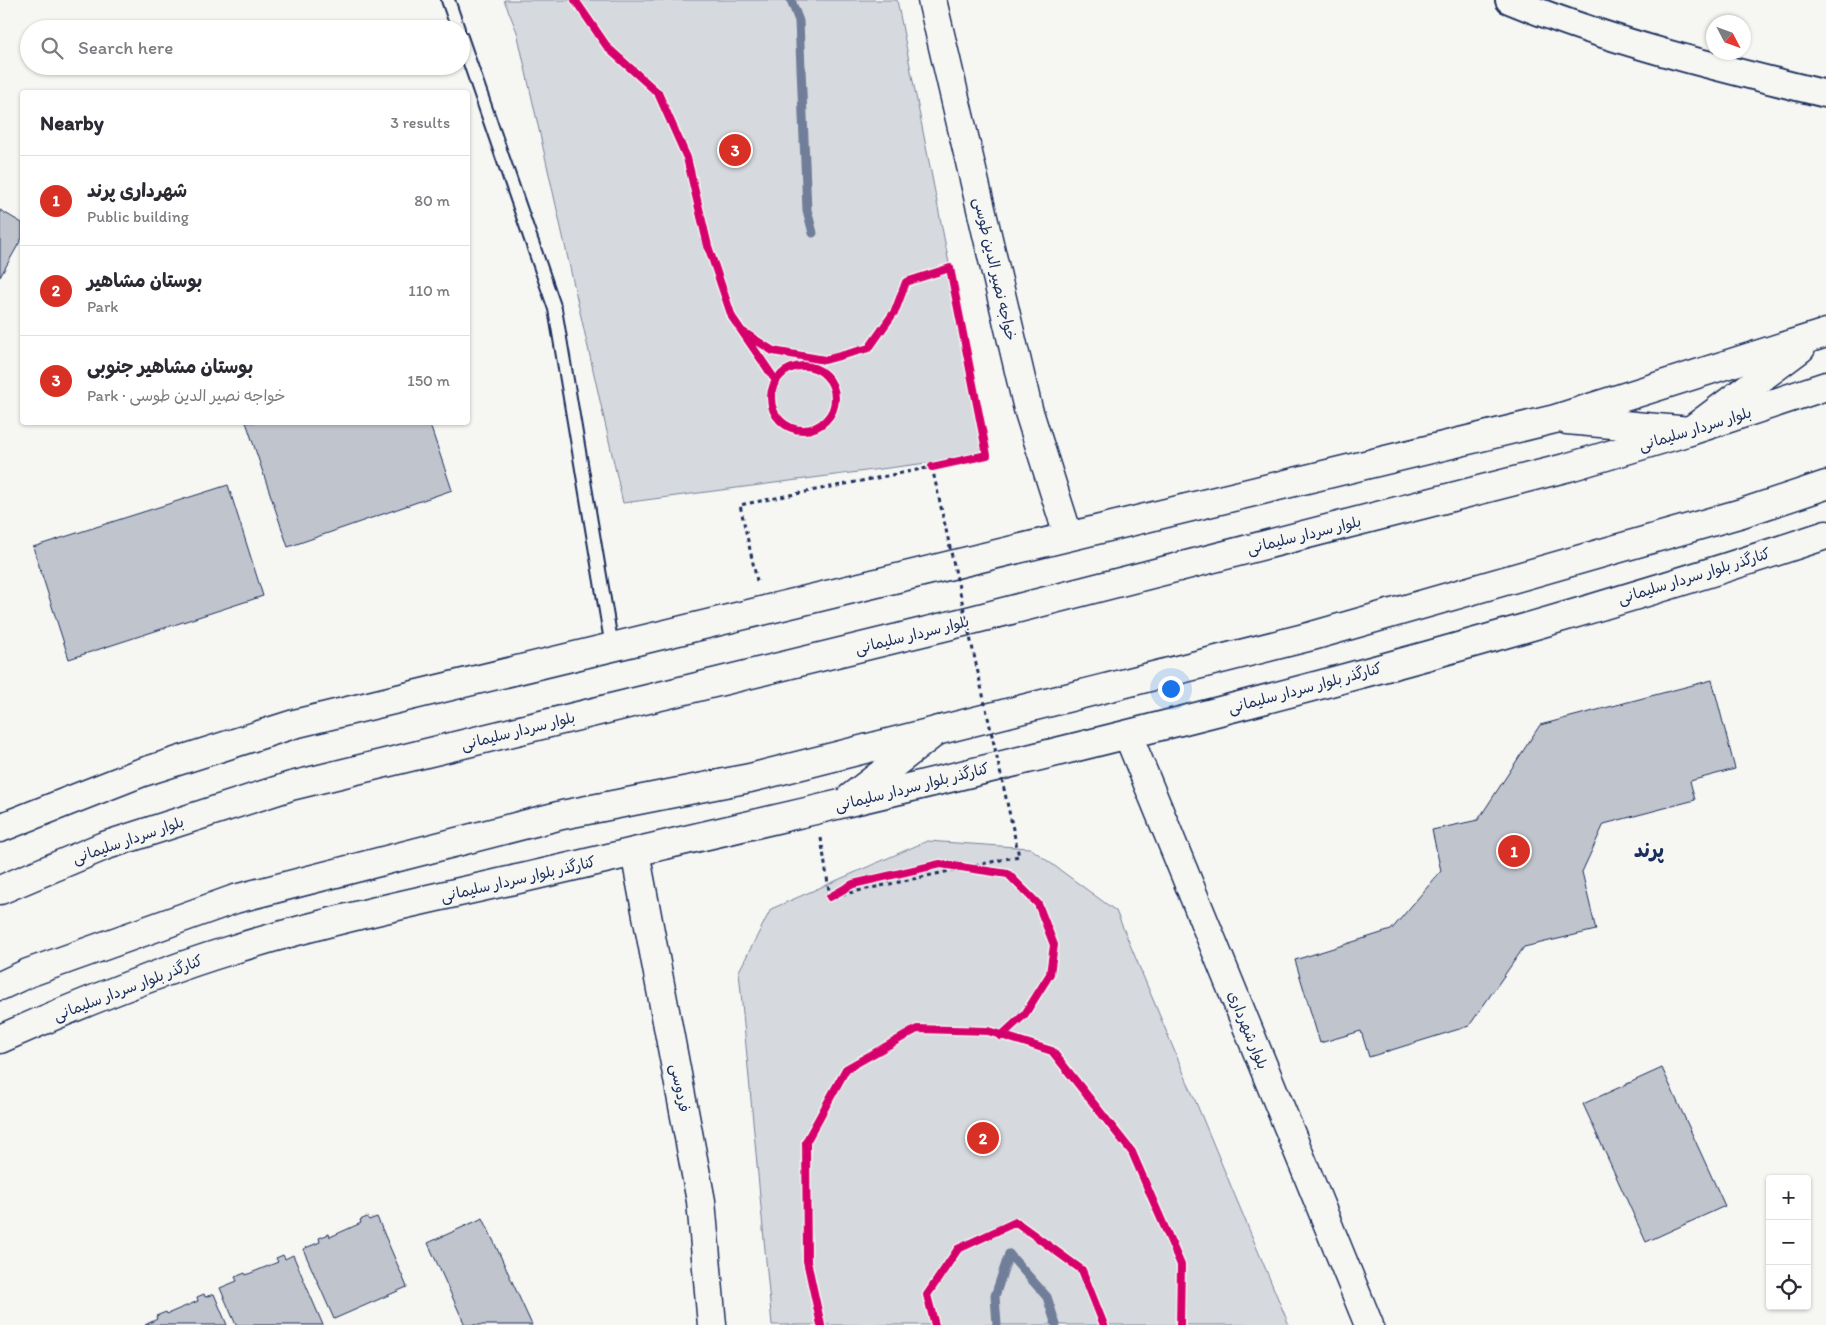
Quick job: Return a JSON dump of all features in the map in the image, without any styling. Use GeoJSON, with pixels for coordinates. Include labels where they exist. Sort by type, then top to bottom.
{"type":"FeatureCollection","features":[{"type":"Feature","properties":{"kind":"street","name":"خواجه نصیر الدین طوسی"},"geometry":{"type":"LineString","coordinates":[[932,0],[1028,409],[1068,535]]}},
{"type":"Feature","properties":{"kind":"street"},"geometry":{"type":"LineString","coordinates":[[1509,0],[1559,20],[1708,66],[1826,94]]}},
{"type":"Feature","properties":{"kind":"street"},"geometry":{"type":"LineString","coordinates":[[1555,419],[1690,432],[1821,335]]}},
{"type":"Feature","properties":{"kind":"street"},"geometry":{"type":"LineString","coordinates":[[0,828],[140,773],[294,724],[1068,535],[1555,419],[1821,335]]}},
{"type":"Feature","properties":{"kind":"street","name":"بلوار سردار سلیمانی"},"geometry":{"type":"LineString","coordinates":[[0,890],[104,846],[291,786],[972,620],[1568,467],[1690,432],[1826,386]]}},
{"type":"Feature","properties":{"kind":"street"},"geometry":{"type":"LineString","coordinates":[[0,986],[28,973],[235,899],[562,815],[750,778],[1312,636],[1742,513],[1826,485]]}},
{"type":"Feature","properties":{"kind":"street","name":"کنارگذر بلوار سردار سلیمانی"},"geometry":{"type":"LineString","coordinates":[[0,1039],[88,1000],[227,951],[356,914],[635,852],[1128,735],[1436,654],[1826,535]]}},
{"type":"Feature","properties":{"kind":"street"},"geometry":{"type":"LineString","coordinates":[[843,803],[938,730]]}},
{"type":"Feature","properties":{"kind":"street","name":"بلوار شهرداری"},"geometry":{"type":"LineString","coordinates":[[1128,735],[1369,1325]]}},
{"type":"Feature","properties":{"kind":"street","name":"فردوسی"},"geometry":{"type":"LineString","coordinates":[[635,852],[701,1201],[712,1325]]}},
{"type":"Feature","properties":{"kind":"lane"},"geometry":{"type":"LineString","coordinates":[[448,0],[455,20]]}},
{"type":"Feature","properties":{"kind":"lane"},"geometry":{"type":"LineString","coordinates":[[470,63],[555,309],[612,647]]}},
{"type":"Feature","properties":{"kind":"path"},"geometry":{"type":"LineString","coordinates":[[763,610],[740,505],[941,465]]}},
{"type":"Feature","properties":{"kind":"path"},"geometry":{"type":"LineString","coordinates":[[932,467],[1019,856],[965,867]]}},
{"type":"Feature","properties":{"kind":"path"},"geometry":{"type":"LineString","coordinates":[[816,810],[830,897],[853,884],[940,864],[991,871]]}},
{"type":"Feature","properties":{"kind":"shaded area"},"geometry":{"type":"Polygon","coordinates":[[[504,0],[897,0],[987,455],[623,503],[517,32],[504,0]]]}},
{"type":"Feature","properties":{"kind":"shaded area"},"geometry":{"type":"Polygon","coordinates":[[[927,841],[1030,848],[1116,911],[1289,1325],[772,1325],[739,971],[771,909],[927,841]]]}},
{"type":"Feature","properties":{"kind":"building"},"geometry":{"type":"Polygon","coordinates":[[[0,210],[20,222],[20,242],[0,277],[0,210]]]}},
{"type":"Feature","properties":{"kind":"building"},"geometry":{"type":"Polygon","coordinates":[[[247,425],[430,425],[452,490],[288,547],[247,425]]]}},
{"type":"Feature","properties":{"kind":"building"},"geometry":{"type":"Polygon","coordinates":[[[228,485],[263,596],[69,659],[33,547],[228,485]]]}},
{"type":"Feature","properties":{"kind":"building"},"geometry":{"type":"Polygon","coordinates":[[[1712,680],[1735,769],[1690,781],[1695,800],[1604,824],[1582,872],[1596,930],[1524,947],[1469,1026],[1369,1057],[1361,1031],[1320,1043],[1295,960],[1391,930],[1441,871],[1432,830],[1478,820],[1540,725],[1712,680]]]}},
{"type":"Feature","properties":{"kind":"building"},"geometry":{"type":"Polygon","coordinates":[[[1662,1068],[1725,1206],[1646,1242],[1583,1104],[1662,1068]]]}},
{"type":"Feature","properties":{"kind":"building"},"geometry":{"type":"Polygon","coordinates":[[[367,1217],[369,1220],[377,1217],[407,1287],[334,1319],[303,1249],[320,1242],[319,1238],[329,1234],[330,1237],[361,1223],[360,1220],[367,1217]]]}},
{"type":"Feature","properties":{"kind":"building"},"geometry":{"type":"Polygon","coordinates":[[[483,1218],[532,1325],[465,1325],[428,1243],[483,1218]]]}},
{"type":"Feature","properties":{"kind":"building"},"geometry":{"type":"Polygon","coordinates":[[[283,1255],[285,1259],[293,1255],[323,1325],[236,1325],[220,1288],[237,1281],[235,1277],[245,1273],[246,1275],[278,1262],[276,1258],[283,1255]]]}},
{"type":"Feature","properties":{"kind":"building"},"geometry":{"type":"Polygon","coordinates":[[[204,1294],[205,1297],[214,1294],[227,1325],[145,1325],[157,1319],[156,1316],[166,1312],[167,1314],[198,1301],[197,1297],[204,1294]]]}},
{"type":"Feature","properties":{"kind":"waterway"},"geometry":{"type":"LineString","coordinates":[[791,0],[799,21],[807,210],[813,233]]}},
{"type":"Feature","properties":{"kind":"waterway"},"geometry":{"type":"LineString","coordinates":[[1009,1254],[1047,1297],[1056,1325]]}},
{"type":"Feature","properties":{"kind":"waterway"},"geometry":{"type":"LineString","coordinates":[[997,1325],[995,1296],[1009,1254]]}},
{"type":"Feature","properties":{"kind":"cycle path"},"geometry":{"type":"LineString","coordinates":[[575,0],[608,48],[658,93],[687,158],[708,246],[732,317],[776,381]]}},
{"type":"Feature","properties":{"kind":"cycle path"},"geometry":{"type":"LineString","coordinates":[[743,332],[773,351],[825,360],[869,348],[895,311],[906,282],[950,268],[987,455],[932,467]]}},
{"type":"Feature","properties":{"kind":"cycle path"},"geometry":{"type":"LineString","coordinates":[[803,366],[815,368],[826,375],[833,386],[835,398],[833,410],[826,421],[815,428],[803,430],[791,428],[780,421],[773,410],[771,398],[773,386],[780,375],[791,368],[803,366]]}},
{"type":"Feature","properties":{"kind":"cycle path"},"geometry":{"type":"LineString","coordinates":[[830,897],[853,884],[940,864],[1008,874],[1038,904],[1054,945],[1050,974],[1025,1014],[1001,1036]]}},
{"type":"Feature","properties":{"kind":"cycle path"},"geometry":{"type":"LineString","coordinates":[[821,1325],[807,1261],[806,1142],[846,1069],[917,1029],[988,1031],[1052,1051],[1132,1152],[1181,1265],[1180,1325]]}},
{"type":"Feature","properties":{"kind":"cycle path"},"geometry":{"type":"LineString","coordinates":[[935,1325],[927,1295],[958,1249],[1016,1222],[1082,1270],[1104,1325]]}},
{"type":"Feature","properties":{"kind":"place","name":"بوستان مشاهیر جنوبی"},"geometry":{"type":"Point","coordinates":[735,150]}},
{"type":"Feature","properties":{"kind":"place","name":"شهرداری پرند"},"geometry":{"type":"Point","coordinates":[1514,851]}},
{"type":"Feature","properties":{"kind":"place","name":"بوستان مشاهیر"},"geometry":{"type":"Point","coordinates":[983,1138]}},
{"type":"Feature","properties":{"kind":"district","name":"پرند"},"geometry":{"type":"Point","coordinates":[1649,850]}}]}
